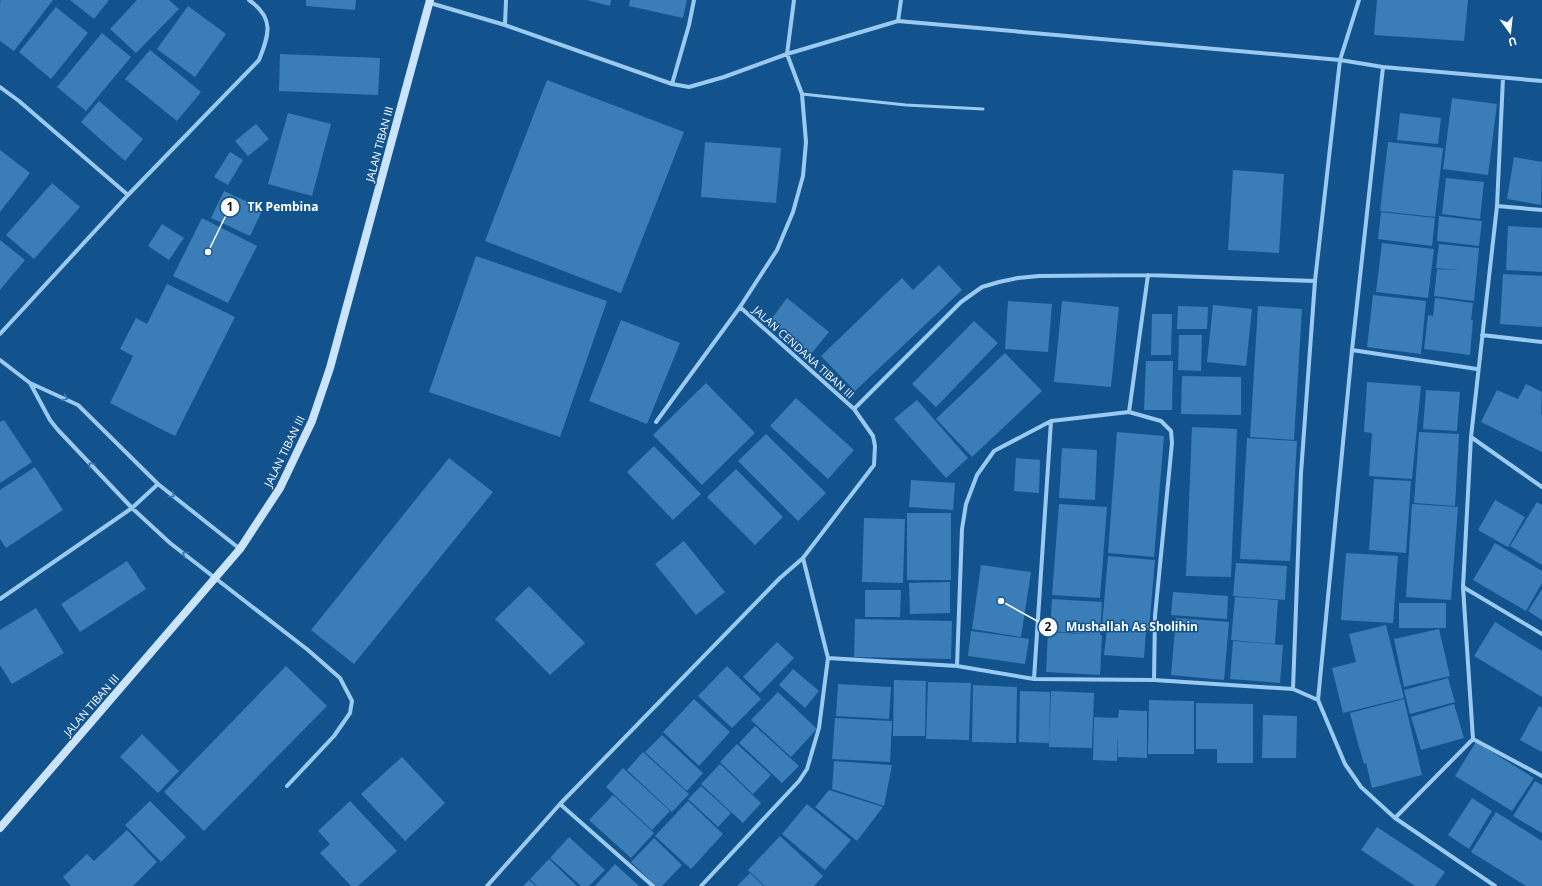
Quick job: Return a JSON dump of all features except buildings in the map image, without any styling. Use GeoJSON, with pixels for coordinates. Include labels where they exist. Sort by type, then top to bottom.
{"type":"FeatureCollection","features":[{"type":"Feature","properties":{"kind":"street"},"geometry":{"type":"LineString","coordinates":[[0,334],[128,195],[259,60],[267,39],[268,25],[261,10],[249,0]]}},
{"type":"Feature","properties":{"kind":"street"},"geometry":{"type":"LineString","coordinates":[[505,26],[506,0]]}},
{"type":"Feature","properties":{"kind":"street"},"geometry":{"type":"LineString","coordinates":[[672,84],[689,25],[694,0]]}},
{"type":"Feature","properties":{"kind":"street"},"geometry":{"type":"LineString","coordinates":[[787,54],[794,0]]}},
{"type":"Feature","properties":{"kind":"street"},"geometry":{"type":"LineString","coordinates":[[898,21],[901,0]]}},
{"type":"Feature","properties":{"kind":"street"},"geometry":{"type":"LineString","coordinates":[[1293,689],[1301,473],[1315,281],[1340,60],[1359,0]]}},
{"type":"Feature","properties":{"kind":"street"},"geometry":{"type":"LineString","coordinates":[[430,1],[672,84],[689,87],[724,77],[787,54],[898,21],[1340,60],[1383,67],[1542,81]]}},
{"type":"Feature","properties":{"kind":"street","name":"JALAN TIBAN III"},"geometry":{"type":"LineString","coordinates":[[0,828],[240,549],[280,488],[312,421],[325,383],[430,1]]}},
{"type":"Feature","properties":{"kind":"street","name":"JALAN CENDANA TIBAN III"},"geometry":{"type":"LineString","coordinates":[[487,886],[560,804],[780,578],[803,558],[874,465],[875,446],[872,436],[854,409],[740,307],[777,250],[793,212],[803,176],[806,142],[802,94],[787,54]]}},
{"type":"Feature","properties":{"kind":"street"},"geometry":{"type":"LineString","coordinates":[[1383,67],[1352,350],[1318,700],[1345,764],[1361,787],[1395,818],[1495,886]]}},
{"type":"Feature","properties":{"kind":"street"},"geometry":{"type":"LineString","coordinates":[[1395,818],[1473,738],[1463,587],[1471,438],[1497,206],[1503,78]]}},
{"type":"Feature","properties":{"kind":"street"},"geometry":{"type":"LineString","coordinates":[[0,87],[19,101],[128,195]]}},
{"type":"Feature","properties":{"kind":"street"},"geometry":{"type":"LineString","coordinates":[[1497,206],[1542,210]]}},
{"type":"Feature","properties":{"kind":"street"},"geometry":{"type":"LineString","coordinates":[[854,409],[961,302],[982,287],[1018,278],[1039,276],[1148,275],[1315,281]]}},
{"type":"Feature","properties":{"kind":"street"},"geometry":{"type":"LineString","coordinates":[[1130,412],[1148,275]]}},
{"type":"Feature","properties":{"kind":"street"},"geometry":{"type":"LineString","coordinates":[[656,422],[740,307]]}},
{"type":"Feature","properties":{"kind":"street"},"geometry":{"type":"LineString","coordinates":[[1482,334],[1542,342]]}},
{"type":"Feature","properties":{"kind":"street"},"geometry":{"type":"LineString","coordinates":[[1352,350],[1478,368]]}},
{"type":"Feature","properties":{"kind":"street"},"geometry":{"type":"LineString","coordinates":[[0,360],[30,383],[78,405],[158,484],[240,549]]}},
{"type":"Feature","properties":{"kind":"street"},"geometry":{"type":"LineString","coordinates":[[30,383],[50,420],[58,430],[132,508],[170,543],[340,678],[352,700],[350,713],[334,736],[287,786]]}},
{"type":"Feature","properties":{"kind":"street"},"geometry":{"type":"LineString","coordinates":[[957,666],[962,529],[966,504],[976,475],[994,451],[1051,421],[1130,412],[1161,421],[1171,430],[1172,443],[1155,616],[1154,680]]}},
{"type":"Feature","properties":{"kind":"street"},"geometry":{"type":"LineString","coordinates":[[1034,679],[1051,421]]}},
{"type":"Feature","properties":{"kind":"street"},"geometry":{"type":"LineString","coordinates":[[1471,438],[1542,487]]}},
{"type":"Feature","properties":{"kind":"street"},"geometry":{"type":"LineString","coordinates":[[0,599],[132,508],[158,484]]}},
{"type":"Feature","properties":{"kind":"street"},"geometry":{"type":"LineString","coordinates":[[701,886],[799,781],[807,769],[819,728],[828,658],[803,558]]}},
{"type":"Feature","properties":{"kind":"street"},"geometry":{"type":"LineString","coordinates":[[1463,587],[1542,634]]}},
{"type":"Feature","properties":{"kind":"street"},"geometry":{"type":"LineString","coordinates":[[828,658],[957,666],[1034,679],[1154,680],[1293,689],[1318,700]]}},
{"type":"Feature","properties":{"kind":"street"},"geometry":{"type":"LineString","coordinates":[[1473,738],[1542,776]]}},
{"type":"Feature","properties":{"kind":"street"},"geometry":{"type":"LineString","coordinates":[[560,804],[653,886]]}},
{"type":"Feature","properties":{"kind":"lane"},"geometry":{"type":"LineString","coordinates":[[802,94],[906,105],[983,109]]}},
{"type":"Feature","properties":{"kind":"place","name":"TK Pembina"},"geometry":{"type":"Point","coordinates":[208,252]}},
{"type":"Feature","properties":{"kind":"place","name":"Mushallah As Sholihin"},"geometry":{"type":"Point","coordinates":[1001,601]}}]}
